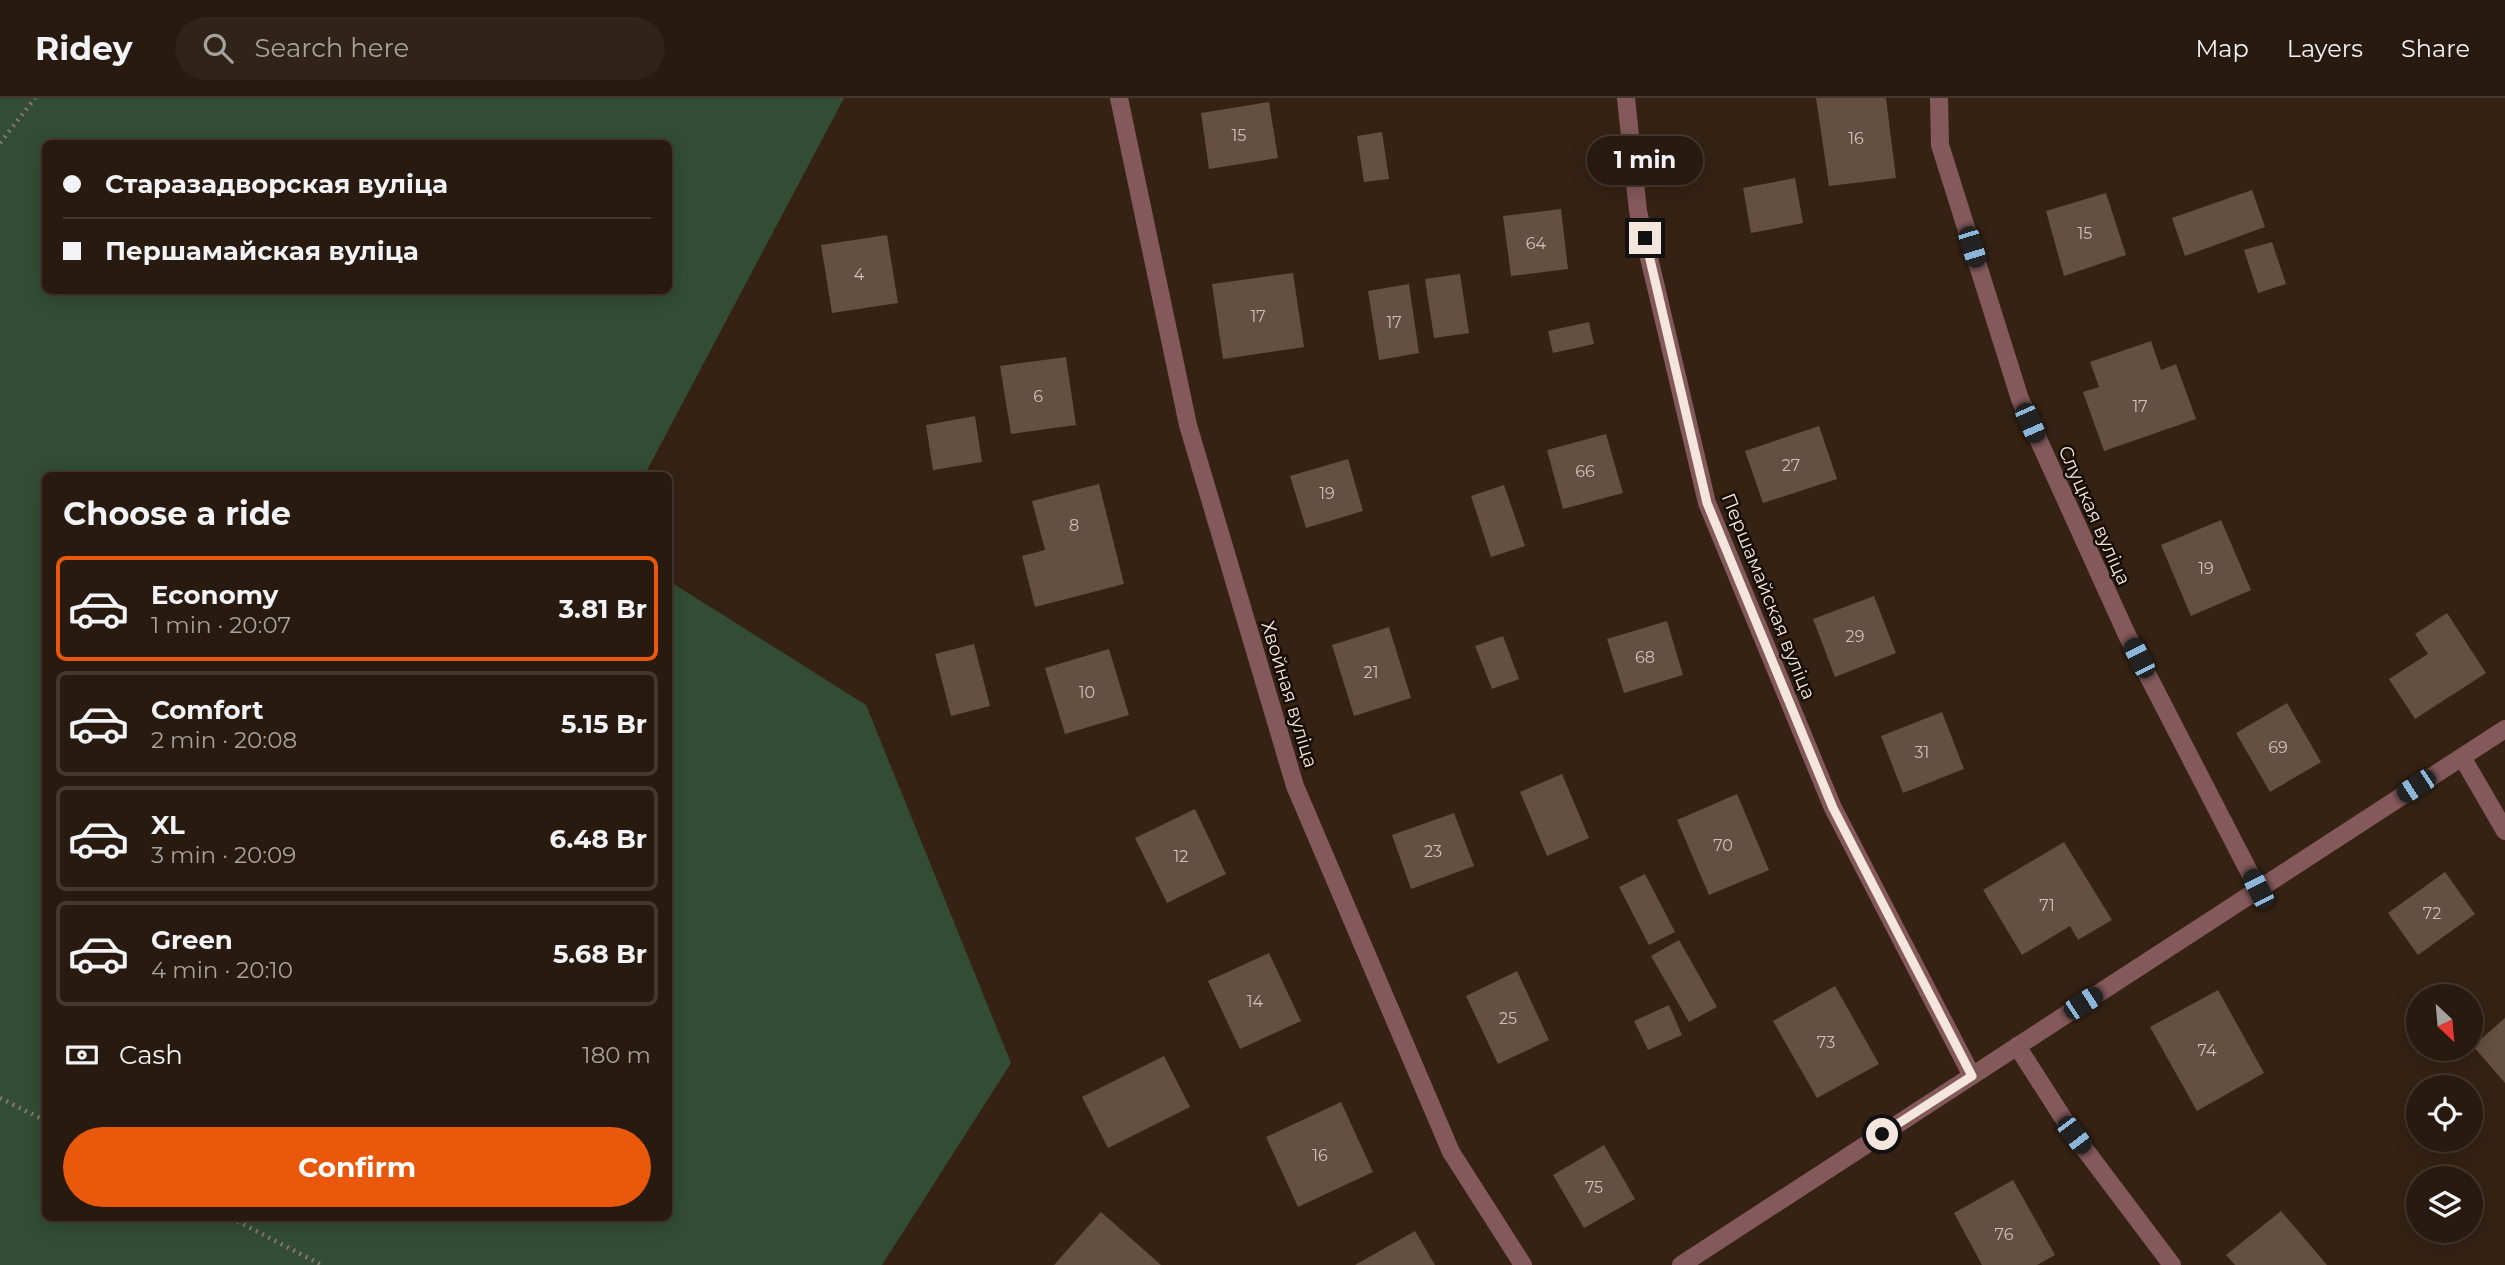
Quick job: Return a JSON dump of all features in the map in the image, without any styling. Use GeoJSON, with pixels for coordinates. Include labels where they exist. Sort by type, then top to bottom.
{"type":"FeatureCollection","features":[{"type":"Feature","properties":{"kind":"street","name":"Хвойная вуліца"},"geometry":{"type":"LineString","coordinates":[[1119,98],[1188,425],[1295,786],[1451,1152],[1523,1265]]}},
{"type":"Feature","properties":{"kind":"street","name":"Першамайская вуліца"},"geometry":{"type":"LineString","coordinates":[[1626,98],[1638,211],[1707,503],[1833,808],[1972,1076]]}},
{"type":"Feature","properties":{"kind":"street","name":"Слуцкая вуліца"},"geometry":{"type":"LineString","coordinates":[[1939,98],[1940,145],[2020,399],[2127,635],[2258,889]]}},
{"type":"Feature","properties":{"kind":"street"},"geometry":{"type":"LineString","coordinates":[[1681,1265],[2505,729]]}},
{"type":"Feature","properties":{"kind":"street"},"geometry":{"type":"LineString","coordinates":[[2462,757],[2505,831]]}},
{"type":"Feature","properties":{"kind":"street"},"geometry":{"type":"LineString","coordinates":[[2017,1046],[2074,1135],[2172,1265]]}},
{"type":"Feature","properties":{"kind":"path"},"geometry":{"type":"LineString","coordinates":[[0,143],[36,98]]}},
{"type":"Feature","properties":{"kind":"path"},"geometry":{"type":"LineString","coordinates":[[0,1098],[42,1119]]}},
{"type":"Feature","properties":{"kind":"path"},"geometry":{"type":"LineString","coordinates":[[237,1221],[322,1265]]}},
{"type":"Feature","properties":{"kind":"green space"},"geometry":{"type":"Polygon","coordinates":[[[0,98],[844,98],[646,472],[42,472],[42,1221],[672,1221],[672,583],[866,705],[1011,1063],[882,1265],[0,1265],[0,98]]]}},
{"type":"Feature","properties":{"kind":"building"},"geometry":{"type":"Polygon","coordinates":[[[1816,98],[1886,98],[1896,178],[1829,186],[1816,98]]]}},
{"type":"Feature","properties":{"kind":"building"},"geometry":{"type":"Polygon","coordinates":[[[1269,102],[1278,158],[1209,169],[1201,113],[1269,102]]]}},
{"type":"Feature","properties":{"kind":"building"},"geometry":{"type":"Polygon","coordinates":[[[1382,132],[1389,179],[1364,182],[1357,136],[1382,132]]]}},
{"type":"Feature","properties":{"kind":"building"},"geometry":{"type":"Polygon","coordinates":[[[1795,178],[1803,223],[1751,233],[1743,188],[1795,178]]]}},
{"type":"Feature","properties":{"kind":"building"},"geometry":{"type":"Polygon","coordinates":[[[2252,190],[2265,227],[2185,256],[2172,218],[2252,190]]]}},
{"type":"Feature","properties":{"kind":"building"},"geometry":{"type":"Polygon","coordinates":[[[2106,193],[2126,255],[2064,276],[2046,211],[2106,193]]]}},
{"type":"Feature","properties":{"kind":"building"},"geometry":{"type":"Polygon","coordinates":[[[1561,209],[1568,269],[1511,276],[1503,216],[1561,209]]]}},
{"type":"Feature","properties":{"kind":"building"},"geometry":{"type":"Polygon","coordinates":[[[887,235],[898,303],[832,313],[821,245],[887,235]]]}},
{"type":"Feature","properties":{"kind":"building"},"geometry":{"type":"Polygon","coordinates":[[[2272,242],[2286,284],[2258,293],[2244,250],[2272,242]]]}},
{"type":"Feature","properties":{"kind":"building"},"geometry":{"type":"Polygon","coordinates":[[[1293,273],[1304,347],[1223,359],[1212,284],[1293,273]]]}},
{"type":"Feature","properties":{"kind":"building"},"geometry":{"type":"Polygon","coordinates":[[[1460,274],[1469,333],[1434,338],[1425,279],[1460,274]]]}},
{"type":"Feature","properties":{"kind":"building"},"geometry":{"type":"Polygon","coordinates":[[[1409,284],[1419,353],[1379,360],[1368,291],[1409,284]]]}},
{"type":"Feature","properties":{"kind":"building"},"geometry":{"type":"Polygon","coordinates":[[[1589,322],[1594,344],[1553,353],[1548,331],[1589,322]]]}},
{"type":"Feature","properties":{"kind":"building"},"geometry":{"type":"Polygon","coordinates":[[[2151,341],[2161,370],[2176,364],[2196,419],[2104,451],[2083,392],[2099,387],[2090,362],[2151,341]]]}},
{"type":"Feature","properties":{"kind":"building"},"geometry":{"type":"Polygon","coordinates":[[[1066,357],[1076,425],[1011,434],[1000,366],[1066,357]]]}},
{"type":"Feature","properties":{"kind":"building"},"geometry":{"type":"Polygon","coordinates":[[[975,416],[982,462],[933,470],[926,425],[975,416]]]}},
{"type":"Feature","properties":{"kind":"building"},"geometry":{"type":"Polygon","coordinates":[[[1819,426],[1837,479],[1763,503],[1745,451],[1819,426]]]}},
{"type":"Feature","properties":{"kind":"building"},"geometry":{"type":"Polygon","coordinates":[[[1606,434],[1623,493],[1563,509],[1547,450],[1606,434]]]}},
{"type":"Feature","properties":{"kind":"building"},"geometry":{"type":"Polygon","coordinates":[[[1348,459],[1363,511],[1306,528],[1290,476],[1348,459]]]}},
{"type":"Feature","properties":{"kind":"building"},"geometry":{"type":"Polygon","coordinates":[[[1099,484],[1124,584],[1035,607],[1022,556],[1045,550],[1032,501],[1099,484]]]}},
{"type":"Feature","properties":{"kind":"building"},"geometry":{"type":"Polygon","coordinates":[[[1504,485],[1525,546],[1491,557],[1471,496],[1504,485]]]}},
{"type":"Feature","properties":{"kind":"building"},"geometry":{"type":"Polygon","coordinates":[[[2221,520],[2251,590],[2191,616],[2161,545],[2221,520]]]}},
{"type":"Feature","properties":{"kind":"building"},"geometry":{"type":"Polygon","coordinates":[[[1874,596],[1896,653],[1835,677],[1813,619],[1874,596]]]}},
{"type":"Feature","properties":{"kind":"building"},"geometry":{"type":"Polygon","coordinates":[[[2447,613],[2486,673],[2415,719],[2389,679],[2428,654],[2415,634],[2447,613]]]}},
{"type":"Feature","properties":{"kind":"building"},"geometry":{"type":"Polygon","coordinates":[[[1667,621],[1683,675],[1624,693],[1607,639],[1667,621]]]}},
{"type":"Feature","properties":{"kind":"building"},"geometry":{"type":"Polygon","coordinates":[[[1389,627],[1411,698],[1354,716],[1332,645],[1389,627]]]}},
{"type":"Feature","properties":{"kind":"building"},"geometry":{"type":"Polygon","coordinates":[[[1503,636],[1519,679],[1492,689],[1475,646],[1503,636]]]}},
{"type":"Feature","properties":{"kind":"building"},"geometry":{"type":"Polygon","coordinates":[[[974,644],[990,706],[951,716],[935,654],[974,644]]]}},
{"type":"Feature","properties":{"kind":"building"},"geometry":{"type":"Polygon","coordinates":[[[1109,649],[1129,715],[1065,734],[1045,668],[1109,649]]]}},
{"type":"Feature","properties":{"kind":"building"},"geometry":{"type":"Polygon","coordinates":[[[2287,703],[2321,762],[2270,792],[2236,733],[2287,703]]]}},
{"type":"Feature","properties":{"kind":"building"},"geometry":{"type":"Polygon","coordinates":[[[1942,712],[1964,769],[1903,793],[1881,736],[1942,712]]]}},
{"type":"Feature","properties":{"kind":"building"},"geometry":{"type":"Polygon","coordinates":[[[1562,774],[1589,838],[1547,856],[1520,792],[1562,774]]]}},
{"type":"Feature","properties":{"kind":"building"},"geometry":{"type":"Polygon","coordinates":[[[1737,794],[1769,870],[1709,895],[1677,820],[1737,794]]]}},
{"type":"Feature","properties":{"kind":"building"},"geometry":{"type":"Polygon","coordinates":[[[1195,809],[1226,874],[1167,903],[1135,838],[1195,809]]]}},
{"type":"Feature","properties":{"kind":"building"},"geometry":{"type":"Polygon","coordinates":[[[1454,813],[1474,866],[1411,889],[1392,835],[1454,813]]]}},
{"type":"Feature","properties":{"kind":"building"},"geometry":{"type":"Polygon","coordinates":[[[2064,842],[2112,920],[2078,940],[2070,926],[2022,955],[1983,890],[2064,842]]]}},
{"type":"Feature","properties":{"kind":"building"},"geometry":{"type":"Polygon","coordinates":[[[2445,872],[2475,914],[2418,955],[2388,913],[2445,872]]]}},
{"type":"Feature","properties":{"kind":"building"},"geometry":{"type":"Polygon","coordinates":[[[1645,874],[1675,932],[1649,945],[1619,887],[1645,874]]]}},
{"type":"Feature","properties":{"kind":"building"},"geometry":{"type":"Polygon","coordinates":[[[1679,940],[1717,1007],[1689,1022],[1651,956],[1679,940]]]}},
{"type":"Feature","properties":{"kind":"building"},"geometry":{"type":"Polygon","coordinates":[[[1269,953],[1301,1021],[1240,1049],[1208,981],[1269,953]]]}},
{"type":"Feature","properties":{"kind":"building"},"geometry":{"type":"Polygon","coordinates":[[[1517,971],[1549,1040],[1498,1064],[1466,996],[1517,971]]]}},
{"type":"Feature","properties":{"kind":"building"},"geometry":{"type":"Polygon","coordinates":[[[1835,986],[1879,1064],[1817,1098],[1773,1021],[1835,986]]]}},
{"type":"Feature","properties":{"kind":"building"},"geometry":{"type":"Polygon","coordinates":[[[2218,990],[2264,1073],[2197,1111],[2150,1027],[2218,990]]]}},
{"type":"Feature","properties":{"kind":"building"},"geometry":{"type":"Polygon","coordinates":[[[1669,1005],[1682,1035],[1648,1050],[1634,1021],[1669,1005]]]}},
{"type":"Feature","properties":{"kind":"building"},"geometry":{"type":"Polygon","coordinates":[[[2505,1018],[2505,1083],[2483,1058],[2483,1037],[2505,1018]]]}},
{"type":"Feature","properties":{"kind":"building"},"geometry":{"type":"Polygon","coordinates":[[[1164,1056],[1190,1107],[1108,1148],[1082,1097],[1164,1056]]]}},
{"type":"Feature","properties":{"kind":"building"},"geometry":{"type":"Polygon","coordinates":[[[1341,1102],[1373,1172],[1298,1207],[1266,1137],[1341,1102]]]}},
{"type":"Feature","properties":{"kind":"building"},"geometry":{"type":"Polygon","coordinates":[[[1604,1145],[1635,1199],[1584,1228],[1553,1175],[1604,1145]]]}},
{"type":"Feature","properties":{"kind":"building"},"geometry":{"type":"Polygon","coordinates":[[[2013,1180],[2055,1255],[2037,1265],[1982,1265],[1954,1213],[2013,1180]]]}},
{"type":"Feature","properties":{"kind":"building"},"geometry":{"type":"Polygon","coordinates":[[[2281,1211],[2327,1265],[2235,1265],[2226,1255],[2281,1211]]]}},
{"type":"Feature","properties":{"kind":"building"},"geometry":{"type":"Polygon","coordinates":[[[1101,1212],[1161,1265],[1054,1265],[1101,1212]]]}},
{"type":"Feature","properties":{"kind":"building"},"geometry":{"type":"Polygon","coordinates":[[[1415,1231],[1435,1265],[1355,1265],[1415,1231]]]}},
{"type":"Feature","properties":{"kind":"route"},"geometry":{"type":"LineString","coordinates":[[1645,238],[1707,503],[1833,808],[1972,1076],[1882,1134]]}}]}
